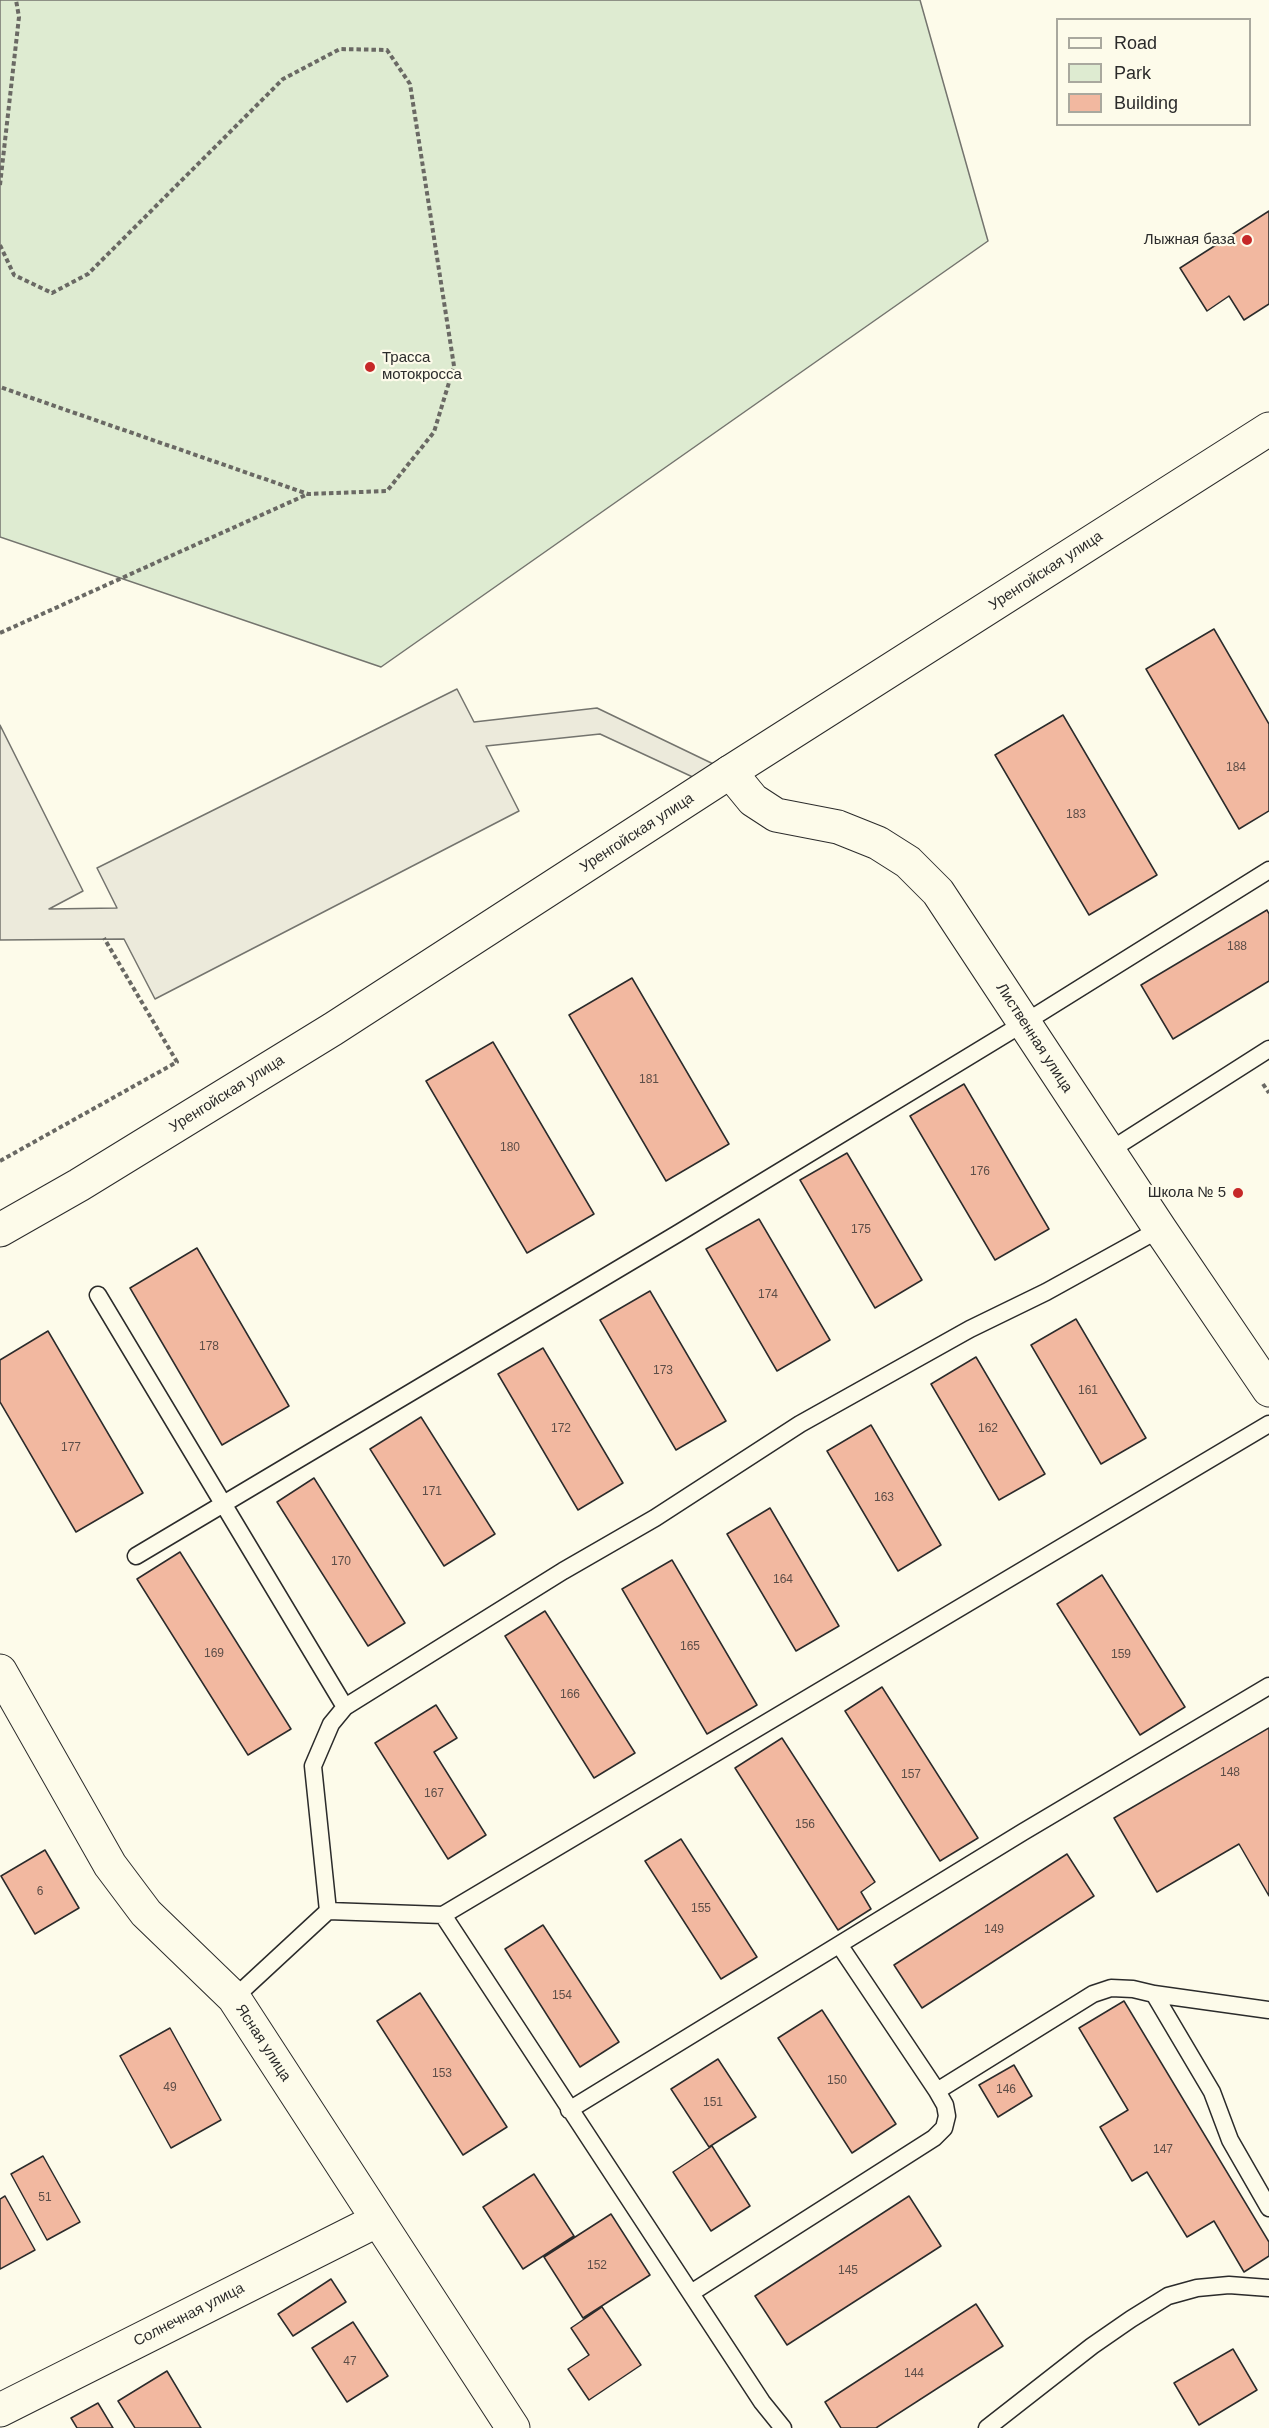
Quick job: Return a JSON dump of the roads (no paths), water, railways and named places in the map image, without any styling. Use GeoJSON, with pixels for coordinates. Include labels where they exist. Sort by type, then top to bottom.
{"type":"FeatureCollection","features":[{"type":"Feature","properties":{"kind":"street","name":"Уренгойская улица"},"geometry":{"type":"LineString","coordinates":[[0,1230],[79,1185],[333,1029],[730,772],[1269,429]]}},
{"type":"Feature","properties":{"kind":"street","name":"Лиственная улица"},"geometry":{"type":"LineString","coordinates":[[730,772],[753,800],[776,815],[838,827],[878,843],[908,862],[938,892],[1269,1390]]}},
{"type":"Feature","properties":{"kind":"street","name":"Ясная улица"},"geometry":{"type":"LineString","coordinates":[[0,1671],[110,1865],[146,1913],[234,1998],[513,2428]]}},
{"type":"Feature","properties":{"kind":"street","name":"Солнечная улица"},"geometry":{"type":"LineString","coordinates":[[0,2410],[378,2220]]}},
{"type":"Feature","properties":{"kind":"lane"},"geometry":{"type":"LineString","coordinates":[[136,1556],[677,1234],[1024,1023],[1269,870]]}},
{"type":"Feature","properties":{"kind":"lane"},"geometry":{"type":"LineString","coordinates":[[1109,1151],[1269,1049]]}},
{"type":"Feature","properties":{"kind":"lane"},"geometry":{"type":"LineString","coordinates":[[328,1911],[313,1766],[331,1724],[345,1707],[553,1577],[655,1518],[800,1424],[970,1329],[1046,1292],[1160,1229]]}},
{"type":"Feature","properties":{"kind":"lane"},"geometry":{"type":"LineString","coordinates":[[98,1295],[345,1707]]}},
{"type":"Feature","properties":{"kind":"lane"},"geometry":{"type":"LineString","coordinates":[[234,1998],[328,1911],[443,1916],[1269,1424]]}},
{"type":"Feature","properties":{"kind":"lane"},"geometry":{"type":"LineString","coordinates":[[569,2110],[1023,1832],[1269,1686]]}},
{"type":"Feature","properties":{"kind":"lane"},"geometry":{"type":"LineString","coordinates":[[443,1916],[762,2402],[783,2428]]}},
{"type":"Feature","properties":{"kind":"lane"},"geometry":{"type":"LineString","coordinates":[[691,2293],[934,2138],[944,2128],[947,2116],[945,2105],[937,2091],[840,1946]]}},
{"type":"Feature","properties":{"kind":"lane"},"geometry":{"type":"LineString","coordinates":[[937,2091],[1093,1994],[1111,1988],[1133,1989],[1269,2010]]}},
{"type":"Feature","properties":{"kind":"lane"},"geometry":{"type":"LineString","coordinates":[[1154,1994],[1212,2092],[1230,2140],[1269,2208]]}},
{"type":"Feature","properties":{"kind":"lane"},"geometry":{"type":"LineString","coordinates":[[987,2428],[1092,2346],[1168,2296],[1197,2288],[1229,2285],[1269,2288]]}},
{"type":"Feature","properties":{"kind":"place","name":"Лыжная база"},"geometry":{"type":"Point","coordinates":[1247,240]}},
{"type":"Feature","properties":{"kind":"place","name":"Трасса мотокросса"},"geometry":{"type":"Point","coordinates":[370,367]}},
{"type":"Feature","properties":{"kind":"place","name":"Школа № 5"},"geometry":{"type":"Point","coordinates":[1238,1193]}}]}
